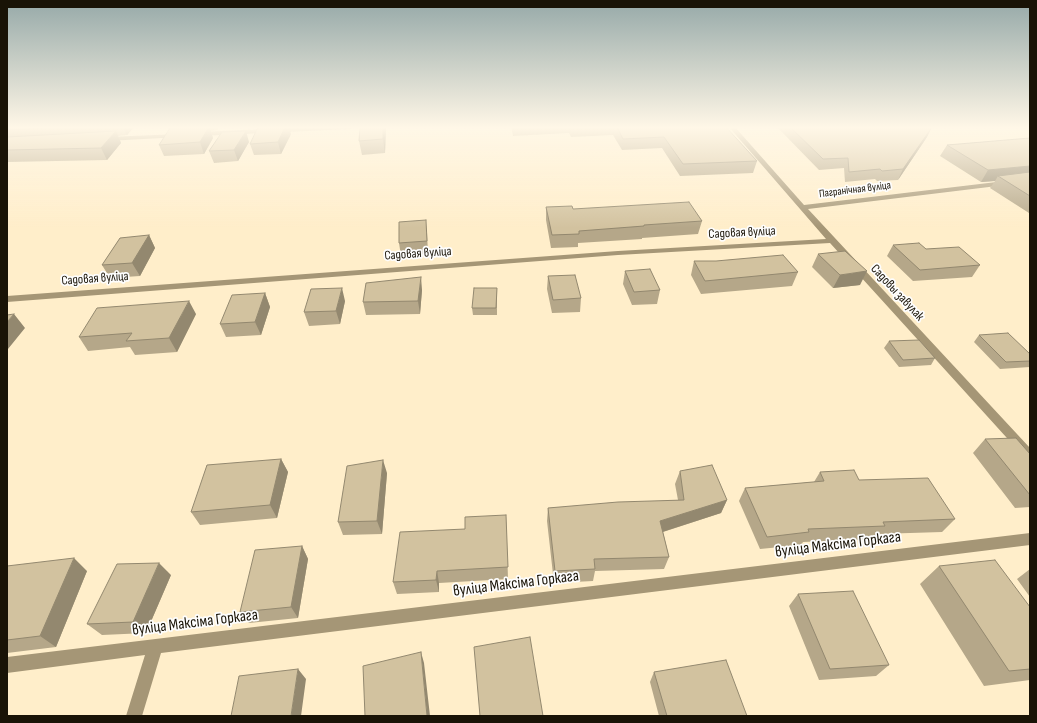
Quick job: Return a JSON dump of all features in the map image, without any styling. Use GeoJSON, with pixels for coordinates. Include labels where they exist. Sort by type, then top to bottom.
{"type":"FeatureCollection","features":[{"type":"Feature","properties":{"kind":"street","name":"Садовы завулак"},"geometry":{"type":"LineString","coordinates":[[762,161],[832,241],[1030,456]]}},
{"type":"Feature","properties":{"kind":"street","name":"Пагранічная вуліца"},"geometry":{"type":"LineString","coordinates":[[803,207],[1030,180]]}},
{"type":"Feature","properties":{"kind":"street","name":"Садовая вуліца"},"geometry":{"type":"LineString","coordinates":[[7,299],[618,253],[832,241]]}},
{"type":"Feature","properties":{"kind":"street","name":"вуліца Максіма Горкага"},"geometry":{"type":"LineString","coordinates":[[7,665],[1030,539]]}},
{"type":"Feature","properties":{"kind":"street"},"geometry":{"type":"LineString","coordinates":[[134,716],[156,646]]}},
{"type":"Feature","properties":{"kind":"building"},"geometry":{"type":"Polygon","coordinates":[[[681,161],[757,161],[683,164],[681,161]]]}},
{"type":"Feature","properties":{"kind":"building"},"geometry":{"type":"Polygon","coordinates":[[[848,161],[909,161],[903,169],[882,171],[880,169],[849,172],[848,161]]]}},
{"type":"Feature","properties":{"kind":"building"},"geometry":{"type":"Polygon","coordinates":[[[973,161],[1030,161],[1030,166],[988,170],[973,161]]]}},
{"type":"Feature","properties":{"kind":"building"},"geometry":{"type":"Polygon","coordinates":[[[1030,172],[1030,196],[998,176],[1030,172]]]}},
{"type":"Feature","properties":{"kind":"building"},"geometry":{"type":"Polygon","coordinates":[[[689,202],[702,221],[579,231],[579,234],[552,235],[546,207],[572,206],[573,209],[689,202]]]}},
{"type":"Feature","properties":{"kind":"building"},"geometry":{"type":"Polygon","coordinates":[[[426,220],[427,241],[399,243],[399,222],[426,220]]]}},
{"type":"Feature","properties":{"kind":"building"},"geometry":{"type":"Polygon","coordinates":[[[149,235],[132,263],[102,265],[120,238],[149,235]]]}},
{"type":"Feature","properties":{"kind":"building"},"geometry":{"type":"Polygon","coordinates":[[[919,243],[926,249],[959,247],[980,265],[920,270],[893,245],[919,243]]]}},
{"type":"Feature","properties":{"kind":"building"},"geometry":{"type":"Polygon","coordinates":[[[845,251],[867,271],[840,275],[818,254],[845,251]]]}},
{"type":"Feature","properties":{"kind":"building"},"geometry":{"type":"Polygon","coordinates":[[[783,255],[798,272],[705,281],[694,261],[716,261],[783,255]]]}},
{"type":"Feature","properties":{"kind":"building"},"geometry":{"type":"Polygon","coordinates":[[[650,269],[660,290],[634,292],[625,271],[650,269]]]}},
{"type":"Feature","properties":{"kind":"building"},"geometry":{"type":"Polygon","coordinates":[[[575,275],[581,298],[553,300],[548,276],[575,275]]]}},
{"type":"Feature","properties":{"kind":"building"},"geometry":{"type":"Polygon","coordinates":[[[421,277],[418,301],[363,302],[366,283],[421,277]]]}},
{"type":"Feature","properties":{"kind":"building"},"geometry":{"type":"Polygon","coordinates":[[[342,288],[336,311],[304,312],[311,289],[342,288]]]}},
{"type":"Feature","properties":{"kind":"building"},"geometry":{"type":"Polygon","coordinates":[[[474,288],[497,288],[496,308],[472,308],[474,288]]]}},
{"type":"Feature","properties":{"kind":"building"},"geometry":{"type":"Polygon","coordinates":[[[265,293],[255,322],[220,324],[232,295],[265,293]]]}},
{"type":"Feature","properties":{"kind":"building"},"geometry":{"type":"Polygon","coordinates":[[[189,301],[169,338],[126,341],[132,333],[79,337],[97,308],[189,301]]]}},
{"type":"Feature","properties":{"kind":"building"},"geometry":{"type":"Polygon","coordinates":[[[14,314],[7,322],[7,315],[14,314]]]}},
{"type":"Feature","properties":{"kind":"building"},"geometry":{"type":"Polygon","coordinates":[[[1008,333],[1030,354],[1030,361],[1006,362],[979,335],[1008,333]]]}},
{"type":"Feature","properties":{"kind":"building"},"geometry":{"type":"Polygon","coordinates":[[[919,340],[935,358],[903,360],[889,341],[919,340]]]}},
{"type":"Feature","properties":{"kind":"building"},"geometry":{"type":"Polygon","coordinates":[[[1016,438],[1030,454],[1030,495],[985,439],[1016,438]]]}},
{"type":"Feature","properties":{"kind":"building"},"geometry":{"type":"Polygon","coordinates":[[[281,459],[270,505],[191,512],[207,465],[281,459]]]}},
{"type":"Feature","properties":{"kind":"building"},"geometry":{"type":"Polygon","coordinates":[[[383,460],[377,521],[338,522],[347,466],[383,460]]]}},
{"type":"Feature","properties":{"kind":"building"},"geometry":{"type":"Polygon","coordinates":[[[712,465],[727,500],[660,521],[669,557],[594,559],[595,569],[555,571],[548,508],[618,502],[684,500],[680,471],[712,465]]]}},
{"type":"Feature","properties":{"kind":"building"},"geometry":{"type":"Polygon","coordinates":[[[854,470],[859,480],[928,478],[955,519],[883,522],[885,526],[808,529],[809,532],[767,537],[745,488],[824,481],[820,472],[854,470]]]}},
{"type":"Feature","properties":{"kind":"building"},"geometry":{"type":"Polygon","coordinates":[[[506,515],[508,567],[437,571],[436,580],[393,582],[400,532],[465,529],[465,517],[506,515]]]}},
{"type":"Feature","properties":{"kind":"building"},"geometry":{"type":"Polygon","coordinates":[[[302,546],[291,607],[240,612],[255,550],[302,546]]]}},
{"type":"Feature","properties":{"kind":"building"},"geometry":{"type":"Polygon","coordinates":[[[74,558],[40,636],[7,640],[7,566],[74,558]]]}},
{"type":"Feature","properties":{"kind":"building"},"geometry":{"type":"Polygon","coordinates":[[[995,560],[1030,607],[1030,669],[1009,671],[939,566],[995,560]]]}},
{"type":"Feature","properties":{"kind":"building"},"geometry":{"type":"Polygon","coordinates":[[[159,563],[133,622],[87,624],[117,564],[159,563]]]}},
{"type":"Feature","properties":{"kind":"building"},"geometry":{"type":"Polygon","coordinates":[[[853,591],[889,665],[830,669],[798,594],[853,591]]]}},
{"type":"Feature","properties":{"kind":"building"},"geometry":{"type":"Polygon","coordinates":[[[530,637],[543,716],[480,716],[474,647],[530,637]]]}},
{"type":"Feature","properties":{"kind":"building"},"geometry":{"type":"Polygon","coordinates":[[[421,652],[427,716],[365,716],[363,666],[421,652]]]}},
{"type":"Feature","properties":{"kind":"building"},"geometry":{"type":"Polygon","coordinates":[[[726,660],[747,716],[667,716],[654,672],[726,660]]]}},
{"type":"Feature","properties":{"kind":"building"},"geometry":{"type":"Polygon","coordinates":[[[298,669],[291,716],[231,716],[239,676],[298,669]]]}}]}
